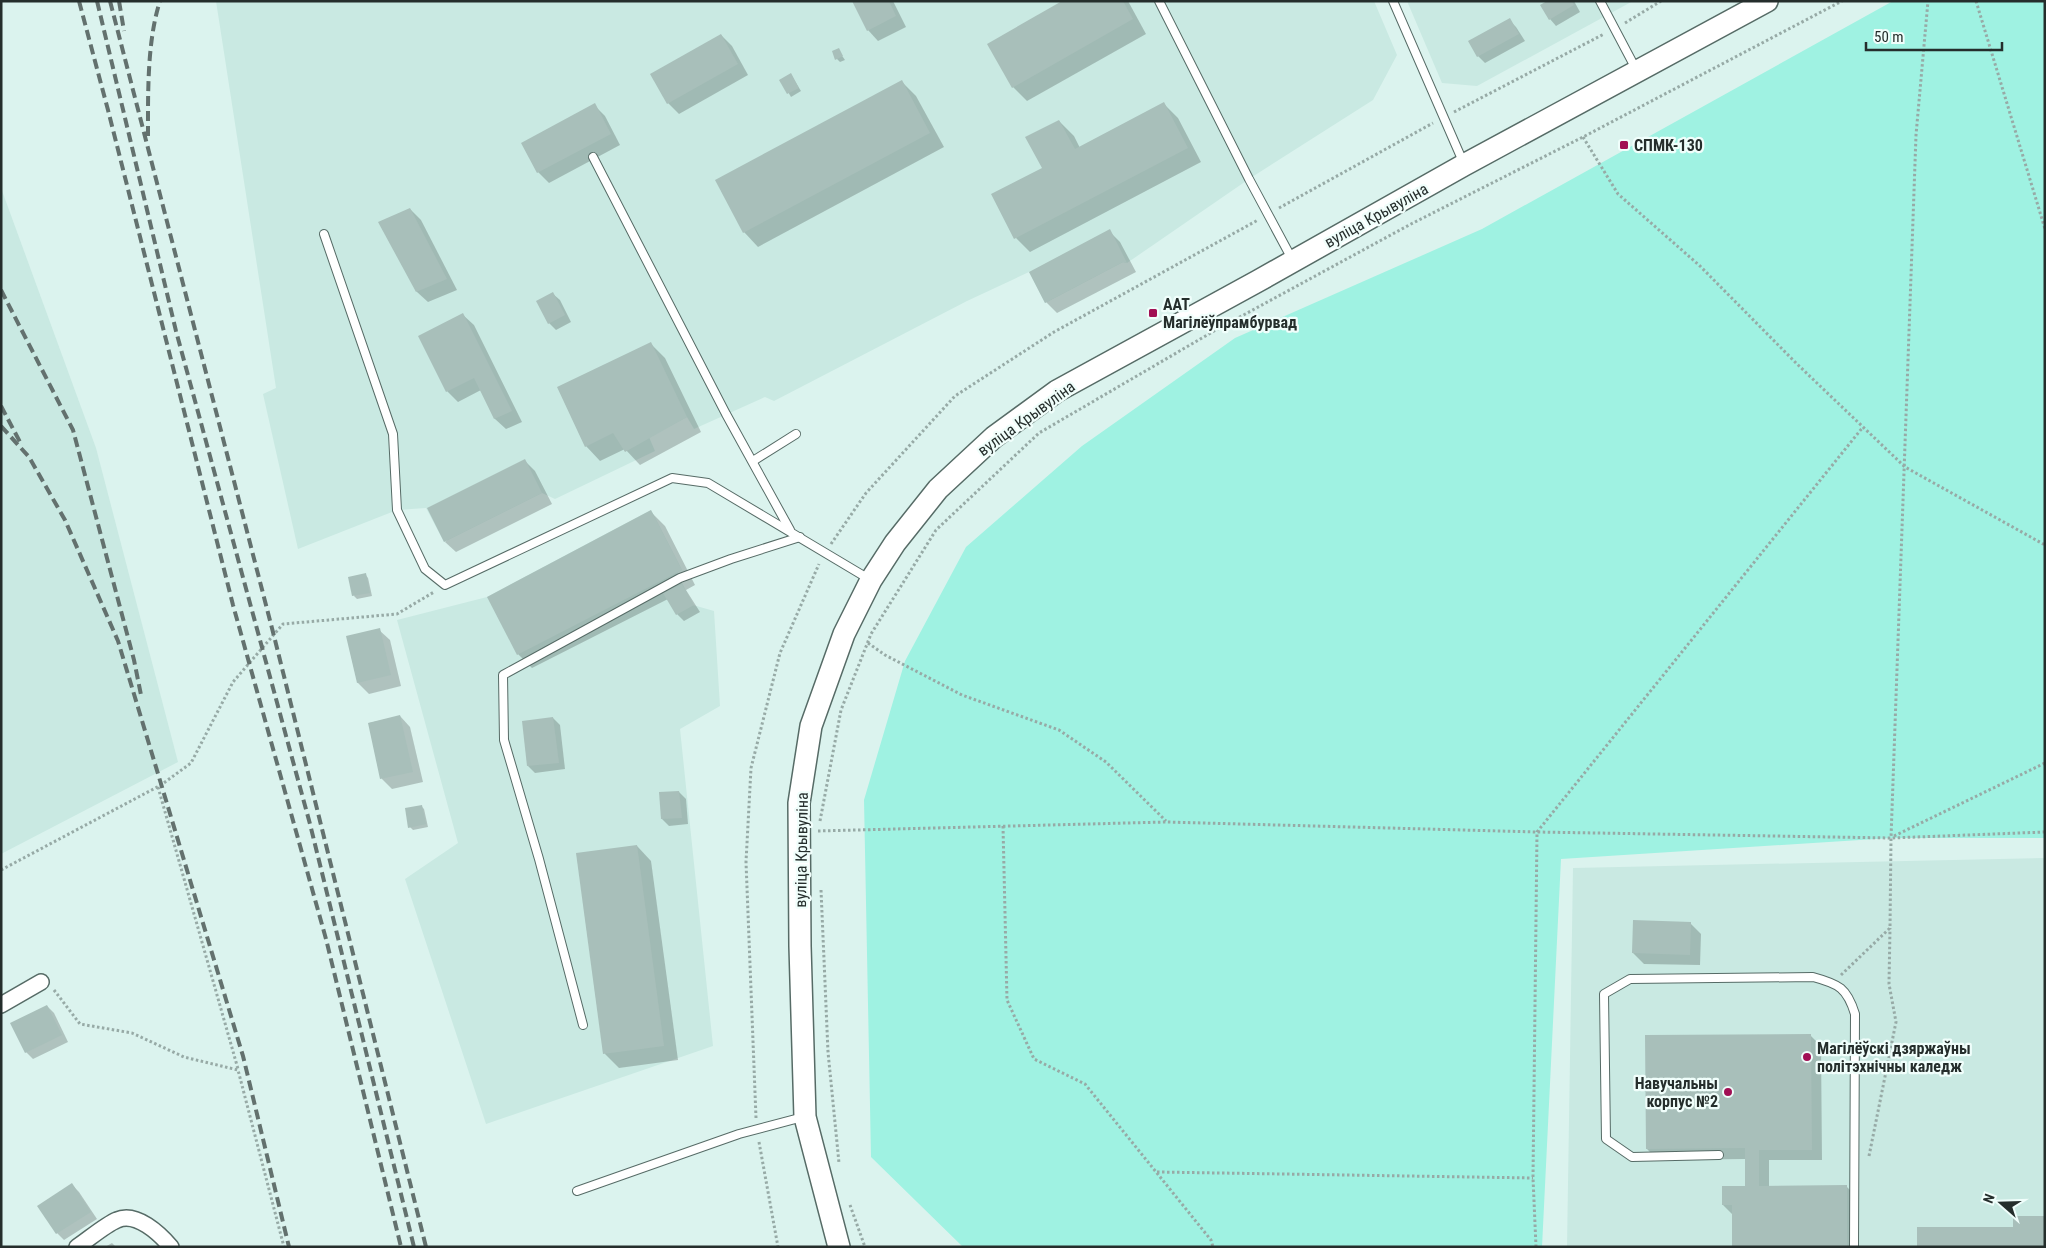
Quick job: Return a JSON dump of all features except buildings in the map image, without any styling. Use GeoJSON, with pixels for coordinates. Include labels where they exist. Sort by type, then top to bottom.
{"type":"FeatureCollection","features":[{"type":"Feature","properties":{"kind":"main road","name":"вуліца Крывуліна"},"geometry":{"type":"LineString","coordinates":[[839,1247],[805,1117],[800,946],[799,803],[811,726],[844,634],[870,580],[895,543],[938,490],[994,437],[1057,391],[1464,165],[1767,1]]}},
{"type":"Feature","properties":{"kind":"street"},"geometry":{"type":"LineString","coordinates":[[1,1005],[41,982]]}},
{"type":"Feature","properties":{"kind":"street"},"geometry":{"type":"LineString","coordinates":[[77,1247],[118,1219],[131,1218],[141,1222],[165,1240],[171,1247]]}},
{"type":"Feature","properties":{"kind":"lane"},"geometry":{"type":"LineString","coordinates":[[1159,1],[1293,261]]}},
{"type":"Feature","properties":{"kind":"lane"},"geometry":{"type":"LineString","coordinates":[[1393,1],[1464,165]]}},
{"type":"Feature","properties":{"kind":"lane"},"geometry":{"type":"LineString","coordinates":[[1600,1],[1638,72]]}},
{"type":"Feature","properties":{"kind":"lane"},"geometry":{"type":"LineString","coordinates":[[593,157],[722,406],[790,532]]}},
{"type":"Feature","properties":{"kind":"lane"},"geometry":{"type":"LineString","coordinates":[[324,234],[393,434],[397,510],[425,569],[445,585],[672,478],[708,482],[870,580]]}},
{"type":"Feature","properties":{"kind":"lane"},"geometry":{"type":"LineString","coordinates":[[752,461],[796,434]]}},
{"type":"Feature","properties":{"kind":"lane"},"geometry":{"type":"LineString","coordinates":[[584,1025],[539,859],[504,740],[503,675],[680,578],[800,537]]}},
{"type":"Feature","properties":{"kind":"lane"},"geometry":{"type":"LineString","coordinates":[[1719,1155],[1632,1157],[1606,1139],[1604,994],[1630,979],[1813,977],[1833,982],[1850,996],[1854,1014],[1854,1247]]}},
{"type":"Feature","properties":{"kind":"lane"},"geometry":{"type":"LineString","coordinates":[[577,1191],[739,1134],[805,1117]]}},
{"type":"Feature","properties":{"kind":"path"},"geometry":{"type":"LineString","coordinates":[[778,1247],[757,1130],[746,862],[751,768],[780,653],[824,553],[866,494],[955,396],[1054,332],[1444,117],[1614,29],[1661,1]]}},
{"type":"Feature","properties":{"kind":"path"},"geometry":{"type":"LineString","coordinates":[[819,840],[818,831],[841,710],[871,634],[936,530],[1039,433],[1214,331],[1411,224],[1583,137],[1842,1]]}},
{"type":"Feature","properties":{"kind":"path"},"geometry":{"type":"LineString","coordinates":[[1868,1158],[1896,1022],[1889,984],[1891,838],[1916,135],[1928,1]]}},
{"type":"Feature","properties":{"kind":"path"},"geometry":{"type":"LineString","coordinates":[[1976,1],[2045,230]]}},
{"type":"Feature","properties":{"kind":"path"},"geometry":{"type":"LineString","coordinates":[[1583,137],[1618,194],[1700,266],[1905,467],[2045,545]]}},
{"type":"Feature","properties":{"kind":"path"},"geometry":{"type":"LineString","coordinates":[[1536,1247],[1533,1178],[1537,832],[1863,427]]}},
{"type":"Feature","properties":{"kind":"path"},"geometry":{"type":"LineString","coordinates":[[1,870],[158,787],[191,763],[233,682],[283,624],[397,614],[445,585]]}},
{"type":"Feature","properties":{"kind":"path"},"geometry":{"type":"LineString","coordinates":[[868,643],[884,655],[962,695],[1058,730],[1106,762],[1166,822]]}},
{"type":"Feature","properties":{"kind":"path"},"geometry":{"type":"LineString","coordinates":[[1891,838],[2045,763]]}},
{"type":"Feature","properties":{"kind":"path"},"geometry":{"type":"LineString","coordinates":[[158,787],[238,1070],[284,1247]]}},
{"type":"Feature","properties":{"kind":"path"},"geometry":{"type":"LineString","coordinates":[[818,831],[1166,822],[1537,832],[1891,838],[2045,832]]}},
{"type":"Feature","properties":{"kind":"path"},"geometry":{"type":"LineString","coordinates":[[1004,826],[1007,1000],[1034,1059],[1085,1084],[1211,1240],[1213,1247]]}},
{"type":"Feature","properties":{"kind":"path"},"geometry":{"type":"LineString","coordinates":[[821,889],[828,1052],[839,1167]]}},
{"type":"Feature","properties":{"kind":"path"},"geometry":{"type":"LineString","coordinates":[[1833,982],[1890,928]]}},
{"type":"Feature","properties":{"kind":"path"},"geometry":{"type":"LineString","coordinates":[[41,982],[52,988],[80,1024],[132,1033],[184,1057],[238,1070]]}},
{"type":"Feature","properties":{"kind":"path"},"geometry":{"type":"LineString","coordinates":[[1156,1172],[1533,1178]]}},
{"type":"Feature","properties":{"kind":"path"},"geometry":{"type":"LineString","coordinates":[[849,1203],[865,1247]]}},
{"type":"Feature","properties":{"kind":"shaded area"},"geometry":{"type":"Polygon","coordinates":[[[216,1],[1374,1],[1397,55],[1373,100],[1249,179],[1127,263],[1123,262],[1045,303],[1029,272],[967,301],[774,401],[765,397],[694,429],[687,417],[649,437],[655,451],[555,499],[542,493],[444,542],[426,508],[397,510],[298,549],[263,394],[276,388],[216,1]]]}},
{"type":"Feature","properties":{"kind":"shaded area"},"geometry":{"type":"Polygon","coordinates":[[[1407,1],[1633,1],[1477,86],[1442,83],[1407,1]]]}},
{"type":"Feature","properties":{"kind":"shaded area"},"geometry":{"type":"Polygon","coordinates":[[[1,188],[96,448],[178,762],[1,854],[1,188]]]}},
{"type":"Feature","properties":{"kind":"shaded area"},"geometry":{"type":"Polygon","coordinates":[[[651,510],[682,570],[677,573],[693,605],[714,611],[720,706],[680,729],[713,1046],[486,1124],[405,879],[458,843],[397,620],[487,597],[651,510]]]}},
{"type":"Feature","properties":{"kind":"shaded area","name":"Магілёўскі дзяржаўны політэхнічны каледж"},"geometry":{"type":"Polygon","coordinates":[[[2045,858],[2045,1247],[1567,1247],[1573,868],[2045,858]]]}},
{"type":"Feature","properties":{"kind":"green space"},"geometry":{"type":"Polygon","coordinates":[[[1893,1],[2045,1],[2045,838],[1891,838],[1561,859],[1542,1247],[963,1247],[871,1157],[864,800],[905,661],[966,547],[1082,446],[1235,338],[1482,229],[1893,1]]]}},
{"type":"Feature","properties":{"kind":"railway"},"geometry":{"type":"LineString","coordinates":[[79,1],[233,605],[326,939],[401,1247]]}},
{"type":"Feature","properties":{"kind":"railway"},"geometry":{"type":"LineString","coordinates":[[97,1],[176,331],[310,824],[414,1247]]}},
{"type":"Feature","properties":{"kind":"railway"},"geometry":{"type":"LineString","coordinates":[[110,1],[274,636],[426,1247]]}},
{"type":"Feature","properties":{"kind":"railway"},"geometry":{"type":"LineString","coordinates":[[119,1],[124,31]]}},
{"type":"Feature","properties":{"kind":"railway"},"geometry":{"type":"LineString","coordinates":[[148,136],[150,50],[160,1]]}},
{"type":"Feature","properties":{"kind":"railway"},"geometry":{"type":"LineString","coordinates":[[1,290],[73,430],[134,660],[141,695]]}},
{"type":"Feature","properties":{"kind":"railway"},"geometry":{"type":"LineString","coordinates":[[1,406],[20,442]]}},
{"type":"Feature","properties":{"kind":"railway"},"geometry":{"type":"LineString","coordinates":[[1,426],[29,457],[65,520],[118,641],[243,1056],[289,1247]]}},
{"type":"Feature","properties":{"kind":"place","name":"СПМК-130"},"geometry":{"type":"Point","coordinates":[1624,145]}},
{"type":"Feature","properties":{"kind":"place","name":"ААТ Магілёўпрамбурвад"},"geometry":{"type":"Point","coordinates":[1153,313]}},
{"type":"Feature","properties":{"kind":"place","name":"Магілёўскі дзяржаўны політэхнічны каледж"},"geometry":{"type":"Point","coordinates":[1807,1057]}},
{"type":"Feature","properties":{"kind":"place","name":"Навучальны корпус №2"},"geometry":{"type":"Point","coordinates":[1728,1092]}}]}
